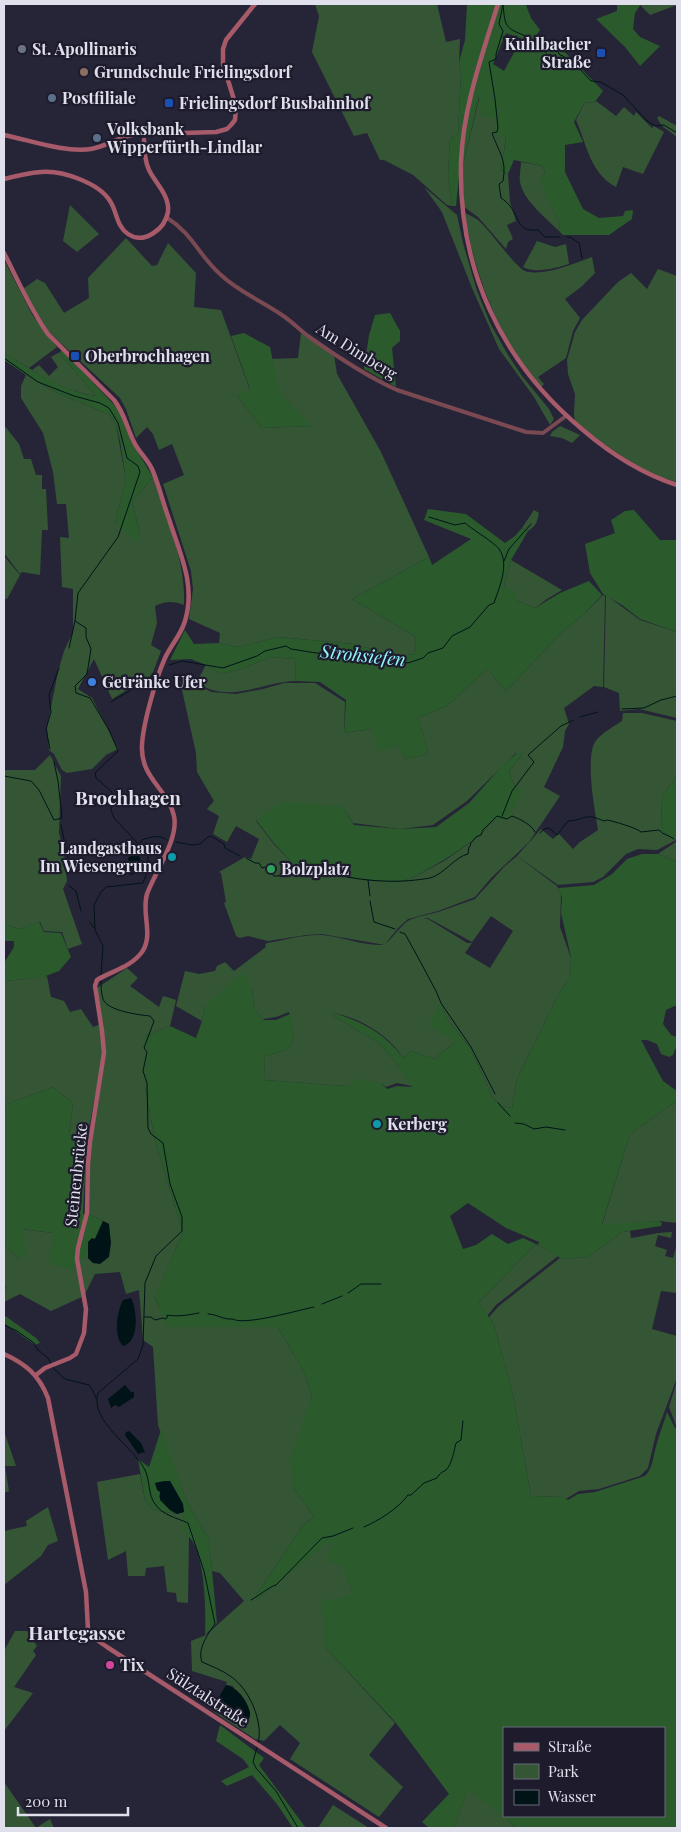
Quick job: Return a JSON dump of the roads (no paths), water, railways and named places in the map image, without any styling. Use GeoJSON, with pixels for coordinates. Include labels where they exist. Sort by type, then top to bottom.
{"type":"FeatureCollection","features":[{"type":"Feature","properties":{"kind":"main road"},"geometry":{"type":"LineString","coordinates":[[151,134],[216,132],[226,129],[235,120],[236,106],[222,58],[223,49],[226,40],[255,4]]}},
{"type":"Feature","properties":{"kind":"main road"},"geometry":{"type":"LineString","coordinates":[[498,4],[470,98],[464,130],[461,186],[467,241],[481,290],[494,322],[523,369],[566,416],[594,440],[627,462],[677,485]]}},
{"type":"Feature","properties":{"kind":"main road"},"geometry":{"type":"LineString","coordinates":[[4,135],[82,150],[138,134],[144,128],[148,128],[151,134]]}},
{"type":"Feature","properties":{"kind":"main road"},"geometry":{"type":"LineString","coordinates":[[4,179],[46,172],[92,184],[105,194],[110,201],[119,224],[124,231],[135,237],[146,237],[160,228],[166,218],[168,207],[166,197],[147,165],[144,140],[138,134]]}},
{"type":"Feature","properties":{"kind":"main road"},"geometry":{"type":"LineString","coordinates":[[144,140],[150,138],[151,134]]}},
{"type":"Feature","properties":{"kind":"main road","name":"Steinenbrücke"},"geometry":{"type":"LineString","coordinates":[[4,253],[34,313],[48,334],[122,410],[134,443],[153,472],[185,565],[189,585],[185,620],[161,668],[142,735],[144,765],[172,812],[174,830],[147,895],[147,936],[144,949],[133,961],[97,980],[95,991],[104,1053],[88,1163],[87,1213],[77,1259],[86,1309],[86,1321],[81,1344],[76,1354],[36,1374]]}},
{"type":"Feature","properties":{"kind":"main road"},"geometry":{"type":"LineString","coordinates":[[4,1354],[36,1374]]}},
{"type":"Feature","properties":{"kind":"main road","name":"Sülztalstraße"},"geometry":{"type":"LineString","coordinates":[[36,1374],[48,1398],[52,1414],[86,1592],[88,1630],[94,1638],[386,1828]]}},
{"type":"Feature","properties":{"kind":"street","name":"Am Dimberg"},"geometry":{"type":"LineString","coordinates":[[166,218],[177,224],[188,235],[199,248],[209,265],[230,284],[280,314],[310,338],[397,390],[526,432],[543,433],[566,416]]}},
{"type":"Feature","properties":{"kind":"water"},"geometry":{"type":"Polygon","coordinates":[[[134,853],[138,853],[140,862],[138,872],[131,875],[128,874],[128,858],[134,853]]]}},
{"type":"Feature","properties":{"kind":"water"},"geometry":{"type":"Polygon","coordinates":[[[103,1221],[109,1224],[111,1243],[109,1257],[100,1264],[93,1263],[88,1258],[88,1242],[92,1238],[95,1239],[103,1221]]]}},
{"type":"Feature","properties":{"kind":"water"},"geometry":{"type":"Polygon","coordinates":[[[131,1298],[136,1317],[135,1332],[128,1343],[123,1346],[117,1330],[119,1310],[123,1300],[131,1298]]]}},
{"type":"Feature","properties":{"kind":"water"},"geometry":{"type":"Polygon","coordinates":[[[125,1385],[131,1392],[134,1392],[134,1397],[119,1407],[115,1405],[111,1408],[108,1399],[125,1385]]]}},
{"type":"Feature","properties":{"kind":"water"},"geometry":{"type":"Polygon","coordinates":[[[129,1431],[141,1443],[145,1452],[138,1454],[125,1435],[129,1431]]]}},
{"type":"Feature","properties":{"kind":"water"},"geometry":{"type":"Polygon","coordinates":[[[170,1481],[183,1504],[184,1512],[177,1514],[160,1500],[160,1492],[157,1490],[155,1483],[170,1481]]]}},
{"type":"Feature","properties":{"kind":"water"},"geometry":{"type":"Polygon","coordinates":[[[226,1685],[238,1691],[249,1707],[250,1714],[246,1728],[212,1709],[226,1685]]]}},
{"type":"Feature","properties":{"kind":"waterway"},"geometry":{"type":"LineString","coordinates":[[503,4],[499,24],[503,31],[496,59],[489,62],[498,128],[497,132],[492,133],[502,156],[504,167],[503,181],[499,184],[501,198],[509,205],[520,224],[526,229],[538,230],[545,237],[560,237]]}},
{"type":"Feature","properties":{"kind":"waterway"},"geometry":{"type":"LineString","coordinates":[[503,4],[504,18],[507,26],[526,36],[532,43],[541,42],[557,50],[560,55],[576,65],[591,81],[601,82],[623,95],[647,121],[656,126],[664,125],[677,133]]}},
{"type":"Feature","properties":{"kind":"waterway"},"geometry":{"type":"LineString","coordinates":[[567,237],[579,243],[582,258]]}},
{"type":"Feature","properties":{"kind":"waterway"},"geometry":{"type":"LineString","coordinates":[[4,358],[38,382],[74,396],[100,403],[109,408],[118,423],[127,458],[138,466],[140,472],[118,537],[78,593],[75,621],[86,628],[86,637],[91,649],[87,674],[75,686],[76,693],[90,698],[109,730],[118,751],[95,773],[96,778],[112,792],[111,810],[114,818],[148,854],[148,870],[143,883],[106,887],[94,905],[95,930],[103,946],[101,975]]}},
{"type":"Feature","properties":{"kind":"waterway","name":"Strohsiefen"},"geometry":{"type":"LineString","coordinates":[[169,665],[182,661],[223,668],[257,656],[265,651],[286,646],[291,649],[334,655],[364,654],[383,662],[393,660],[408,663],[443,648],[452,636],[470,627],[489,605],[494,603],[501,583],[504,562],[499,549],[465,523],[455,525],[429,517]]}},
{"type":"Feature","properties":{"kind":"waterway"},"geometry":{"type":"LineString","coordinates":[[504,561],[509,549],[531,524]]}},
{"type":"Feature","properties":{"kind":"waterway"},"geometry":{"type":"LineString","coordinates":[[69,648],[75,621]]}},
{"type":"Feature","properties":{"kind":"waterway"},"geometry":{"type":"LineString","coordinates":[[50,749],[46,729],[51,712],[49,695],[59,668]]}},
{"type":"Feature","properties":{"kind":"waterway","name":"Strohsiefen"},"geometry":{"type":"LineString","coordinates":[[111,702],[154,676]]}},
{"type":"Feature","properties":{"kind":"waterway"},"geometry":{"type":"LineString","coordinates":[[622,709],[644,708],[661,700],[677,696]]}},
{"type":"Feature","properties":{"kind":"waterway"},"geometry":{"type":"LineString","coordinates":[[580,717],[598,712]]}},
{"type":"Feature","properties":{"kind":"waterway"},"geometry":{"type":"LineString","coordinates":[[502,816],[512,791],[534,762],[528,755],[561,726],[574,720]]}},
{"type":"Feature","properties":{"kind":"waterway"},"geometry":{"type":"LineString","coordinates":[[4,776],[31,781],[39,790],[54,820],[62,818],[54,762]]}},
{"type":"Feature","properties":{"kind":"waterway"},"geometry":{"type":"LineString","coordinates":[[246,858],[259,863],[262,868],[265,867],[274,876],[323,870],[347,877],[368,880],[409,881],[435,876],[463,855],[468,854],[470,844],[476,837],[481,835],[483,830],[497,816],[507,819],[512,816],[515,817],[529,825],[535,832]]}},
{"type":"Feature","properties":{"kind":"waterway"},"geometry":{"type":"LineString","coordinates":[[540,833],[544,829],[549,828],[557,835],[568,821],[592,817],[619,823],[641,832],[659,830],[674,839]]}},
{"type":"Feature","properties":{"kind":"waterway"},"geometry":{"type":"LineString","coordinates":[[61,825],[68,858]]}},
{"type":"Feature","properties":{"kind":"waterway"},"geometry":{"type":"LineString","coordinates":[[176,842],[192,845],[200,844],[211,836],[224,844],[225,848],[240,856]]}},
{"type":"Feature","properties":{"kind":"waterway"},"geometry":{"type":"LineString","coordinates":[[140,844],[142,840],[152,837],[161,837],[167,840]]}},
{"type":"Feature","properties":{"kind":"waterway"},"geometry":{"type":"LineString","coordinates":[[368,880],[370,896]]}},
{"type":"Feature","properties":{"kind":"waterway"},"geometry":{"type":"LineString","coordinates":[[69,886],[76,891],[81,911]]}},
{"type":"Feature","properties":{"kind":"waterway"},"geometry":{"type":"LineString","coordinates":[[370,901],[374,922],[395,929]]}},
{"type":"Feature","properties":{"kind":"waterway"},"geometry":{"type":"LineString","coordinates":[[90,922],[94,928]]}},
{"type":"Feature","properties":{"kind":"waterway"},"geometry":{"type":"LineString","coordinates":[[400,932],[405,934],[441,1003],[471,1047],[495,1094]]}},
{"type":"Feature","properties":{"kind":"waterway"},"geometry":{"type":"LineString","coordinates":[[101,979],[103,999],[111,1007],[124,1012],[150,1016],[154,1021],[144,1048],[147,1052],[143,1071],[147,1083],[148,1128],[151,1134],[163,1143],[170,1184],[182,1217],[182,1231],[156,1256],[145,1283],[143,1345],[138,1359],[98,1393],[97,1403],[100,1414],[106,1424],[132,1452],[145,1470],[151,1496],[158,1508],[166,1514],[188,1523],[204,1571],[215,1624],[202,1647],[202,1662],[237,1681],[249,1697],[259,1726],[258,1744]]}},
{"type":"Feature","properties":{"kind":"waterway"},"geometry":{"type":"LineString","coordinates":[[498,1103],[510,1116]]}},
{"type":"Feature","properties":{"kind":"waterway"},"geometry":{"type":"LineString","coordinates":[[515,1123],[524,1124],[534,1129],[546,1127],[565,1130]]}},
{"type":"Feature","properties":{"kind":"waterway"},"geometry":{"type":"LineString","coordinates":[[348,1293],[361,1284],[381,1284]]}},
{"type":"Feature","properties":{"kind":"waterway"},"geometry":{"type":"LineString","coordinates":[[322,1304],[342,1296]]}},
{"type":"Feature","properties":{"kind":"waterway"},"geometry":{"type":"LineString","coordinates":[[208,1314],[239,1321],[272,1317],[314,1307]]}},
{"type":"Feature","properties":{"kind":"waterway"},"geometry":{"type":"LineString","coordinates":[[144,1317],[151,1317],[155,1320],[165,1319],[167,1315],[179,1316],[199,1313]]}},
{"type":"Feature","properties":{"kind":"waterway"},"geometry":{"type":"LineString","coordinates":[[4,1325],[17,1331],[34,1343],[37,1349],[48,1358],[54,1369],[65,1379],[89,1385],[96,1398]]}},
{"type":"Feature","properties":{"kind":"waterway"},"geometry":{"type":"LineString","coordinates":[[364,1527],[388,1514],[408,1495],[411,1495],[424,1483],[437,1478],[446,1470],[451,1461],[456,1443],[461,1440],[463,1421]]}},
{"type":"Feature","properties":{"kind":"waterway"},"geometry":{"type":"LineString","coordinates":[[251,1600],[276,1585],[322,1538],[353,1528]]}},
{"type":"Feature","properties":{"kind":"waterway"},"geometry":{"type":"LineString","coordinates":[[257,1747],[253,1762],[256,1768],[276,1791],[298,1828]]}},
{"type":"Feature","properties":{"kind":"place","name":"St. Apollinaris"},"geometry":{"type":"Point","coordinates":[22,49]}},
{"type":"Feature","properties":{"kind":"place","name":"Kuhlbacher Straße"},"geometry":{"type":"Point","coordinates":[601,53]}},
{"type":"Feature","properties":{"kind":"place","name":"Grundschule Frielingsdorf"},"geometry":{"type":"Point","coordinates":[84,72]}},
{"type":"Feature","properties":{"kind":"place","name":"Postfiliale"},"geometry":{"type":"Point","coordinates":[52,98]}},
{"type":"Feature","properties":{"kind":"place","name":"Frielingsdorf Busbahnhof"},"geometry":{"type":"Point","coordinates":[169,103]}},
{"type":"Feature","properties":{"kind":"place","name":"Volksbank Wipperfürth-Lindlar"},"geometry":{"type":"Point","coordinates":[97,138]}},
{"type":"Feature","properties":{"kind":"place","name":"Oberbrochhagen"},"geometry":{"type":"Point","coordinates":[75,356]}},
{"type":"Feature","properties":{"kind":"place","name":"Getränke Ufer"},"geometry":{"type":"Point","coordinates":[92,682]}},
{"type":"Feature","properties":{"kind":"place","name":"Landgasthaus Im Wiesengrund"},"geometry":{"type":"Point","coordinates":[172,857]}},
{"type":"Feature","properties":{"kind":"place","name":"Bolzplatz"},"geometry":{"type":"Point","coordinates":[271,869]}},
{"type":"Feature","properties":{"kind":"place","name":"Kerberg"},"geometry":{"type":"Point","coordinates":[377,1124]}},
{"type":"Feature","properties":{"kind":"place","name":"Tix"},"geometry":{"type":"Point","coordinates":[110,1665]}},
{"type":"Feature","properties":{"kind":"district","name":"Brochhagen"},"geometry":{"type":"Point","coordinates":[128,798]}},
{"type":"Feature","properties":{"kind":"district","name":"Hartegasse"},"geometry":{"type":"Point","coordinates":[77,1633]}}]}
